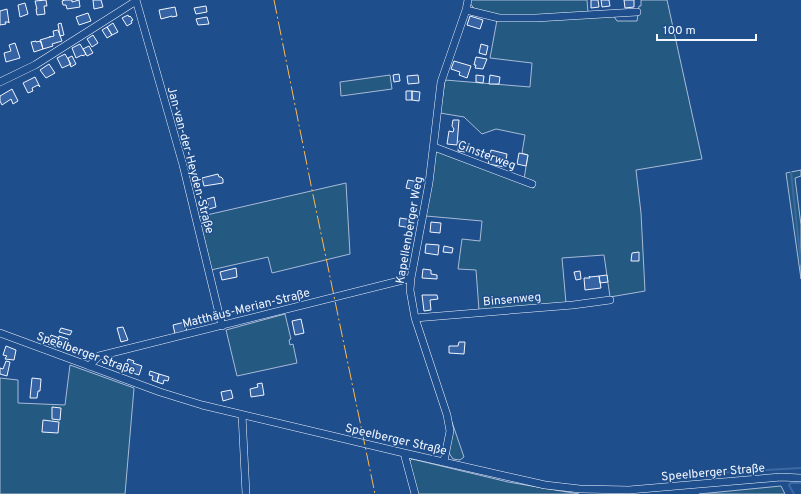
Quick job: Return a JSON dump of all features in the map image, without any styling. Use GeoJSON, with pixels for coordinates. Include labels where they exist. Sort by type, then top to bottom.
{"type":"FeatureCollection","features":[{"type":"Feature","properties":{"kind":"street"},"geometry":{"type":"LineString","coordinates":[[0,82],[35,65],[136,0]]}},
{"type":"Feature","properties":{"kind":"street","name":"Jan-van-der-Heyden-Straße"},"geometry":{"type":"LineString","coordinates":[[136,0],[182,165],[222,326]]}},
{"type":"Feature","properties":{"kind":"street","name":"Kapellenberger Weg"},"geometry":{"type":"LineString","coordinates":[[444,461],[450,431],[447,415],[415,318],[410,290],[429,183],[441,82],[466,10],[468,0]]}},
{"type":"Feature","properties":{"kind":"street"},"geometry":{"type":"LineString","coordinates":[[466,10],[499,18],[637,12]]}},
{"type":"Feature","properties":{"kind":"street","name":"Ginsterweg"},"geometry":{"type":"LineString","coordinates":[[434,147],[532,184]]}},
{"type":"Feature","properties":{"kind":"street","name":"Matthäus-Merian-Straße"},"geometry":{"type":"LineString","coordinates":[[90,366],[99,356],[411,278]]}},
{"type":"Feature","properties":{"kind":"street","name":"Binsenweg"},"geometry":{"type":"LineString","coordinates":[[415,318],[573,305],[610,300]]}},
{"type":"Feature","properties":{"kind":"street","name":"Speelberger Straße"},"geometry":{"type":"LineString","coordinates":[[0,334],[160,392],[242,415],[545,484],[580,489],[629,490],[781,477],[801,478]]}},
{"type":"Feature","properties":{"kind":"street"},"geometry":{"type":"LineString","coordinates":[[242,415],[246,494]]}},
{"type":"Feature","properties":{"kind":"street"},"geometry":{"type":"LineString","coordinates":[[404,453],[415,494]]}},
{"type":"Feature","properties":{"kind":"shaded area"},"geometry":{"type":"Polygon","coordinates":[[[471,0],[587,0],[588,13],[535,16],[498,15],[475,10],[470,3],[471,0]]]}},
{"type":"Feature","properties":{"kind":"shaded area"},"geometry":{"type":"Polygon","coordinates":[[[641,0],[667,0],[702,159],[636,170],[641,213],[645,291],[610,297],[604,255],[562,258],[566,303],[479,310],[476,270],[458,269],[462,239],[480,241],[482,221],[426,216],[435,152],[438,150],[524,179],[528,155],[522,153],[525,135],[496,129],[482,134],[464,117],[440,113],[445,80],[530,87],[532,63],[490,58],[497,20],[613,15],[617,21],[637,21],[641,0]]]}},
{"type":"Feature","properties":{"kind":"shaded area"},"geometry":{"type":"Polygon","coordinates":[[[390,75],[392,89],[341,96],[340,82],[390,75]]]}},
{"type":"Feature","properties":{"kind":"shaded area"},"geometry":{"type":"Polygon","coordinates":[[[801,170],[801,176],[795,178],[801,225],[801,279],[786,173],[801,170]]]}},
{"type":"Feature","properties":{"kind":"shaded area"},"geometry":{"type":"Polygon","coordinates":[[[346,183],[350,254],[272,273],[268,257],[211,270],[198,217],[346,183]]]}},
{"type":"Feature","properties":{"kind":"shaded area"},"geometry":{"type":"Polygon","coordinates":[[[285,314],[291,339],[289,340],[290,345],[293,344],[297,363],[237,376],[226,330],[285,314]]]}},
{"type":"Feature","properties":{"kind":"shaded area"},"geometry":{"type":"Polygon","coordinates":[[[70,365],[134,388],[125,494],[0,494],[0,378],[18,380],[18,403],[65,405],[70,365]]]}},
{"type":"Feature","properties":{"kind":"shaded area"},"geometry":{"type":"Polygon","coordinates":[[[452,422],[464,457],[460,460],[453,459],[449,453],[452,422]]]}},
{"type":"Feature","properties":{"kind":"shaded area"},"geometry":{"type":"Polygon","coordinates":[[[412,459],[508,482],[579,494],[418,494],[409,462],[412,459]]]}},
{"type":"Feature","properties":{"kind":"shaded area"},"geometry":{"type":"Polygon","coordinates":[[[781,486],[785,494],[699,494],[781,486]]]}},
{"type":"Feature","properties":{"kind":"building"},"geometry":{"type":"Polygon","coordinates":[[[46,0],[47,6],[44,6],[45,14],[37,15],[35,1],[46,0]]]}},
{"type":"Feature","properties":{"kind":"building"},"geometry":{"type":"Polygon","coordinates":[[[72,0],[72,2],[79,0],[80,7],[67,9],[66,5],[63,5],[62,1],[72,0]]]}},
{"type":"Feature","properties":{"kind":"building"},"geometry":{"type":"Polygon","coordinates":[[[93,0],[101,0],[103,7],[94,9],[93,0]]]}},
{"type":"Feature","properties":{"kind":"building"},"geometry":{"type":"Polygon","coordinates":[[[591,0],[598,0],[599,7],[591,8],[591,0]]]}},
{"type":"Feature","properties":{"kind":"building"},"geometry":{"type":"Polygon","coordinates":[[[601,0],[609,0],[610,6],[602,7],[601,0]]]}},
{"type":"Feature","properties":{"kind":"building"},"geometry":{"type":"Polygon","coordinates":[[[624,0],[634,0],[634,7],[625,8],[624,0]]]}},
{"type":"Feature","properties":{"kind":"building"},"geometry":{"type":"Polygon","coordinates":[[[25,3],[28,14],[20,17],[18,5],[25,3]]]}},
{"type":"Feature","properties":{"kind":"building"},"geometry":{"type":"Polygon","coordinates":[[[206,6],[207,12],[196,14],[194,8],[206,6]]]}},
{"type":"Feature","properties":{"kind":"building"},"geometry":{"type":"Polygon","coordinates":[[[175,7],[177,16],[161,19],[159,10],[175,7]]]}},
{"type":"Feature","properties":{"kind":"building"},"geometry":{"type":"Polygon","coordinates":[[[7,9],[9,22],[5,22],[6,24],[0,25],[0,11],[7,9]]]}},
{"type":"Feature","properties":{"kind":"building"},"geometry":{"type":"Polygon","coordinates":[[[88,13],[91,21],[79,25],[76,17],[88,13]]]}},
{"type":"Feature","properties":{"kind":"building"},"geometry":{"type":"Polygon","coordinates":[[[128,15],[133,20],[131,21],[132,23],[127,26],[122,18],[128,15]]]}},
{"type":"Feature","properties":{"kind":"building"},"geometry":{"type":"Polygon","coordinates":[[[470,16],[483,20],[480,29],[467,25],[470,16]]]}},
{"type":"Feature","properties":{"kind":"building"},"geometry":{"type":"Polygon","coordinates":[[[207,17],[209,24],[198,25],[196,19],[207,17]]]}},
{"type":"Feature","properties":{"kind":"building"},"geometry":{"type":"Polygon","coordinates":[[[61,23],[64,35],[60,36],[58,24],[61,23]]]}},
{"type":"Feature","properties":{"kind":"building"},"geometry":{"type":"Polygon","coordinates":[[[113,23],[118,32],[112,35],[107,27],[113,23]]]}},
{"type":"Feature","properties":{"kind":"building"},"geometry":{"type":"Polygon","coordinates":[[[107,27],[112,35],[107,38],[102,30],[107,27]]]}},
{"type":"Feature","properties":{"kind":"building"},"geometry":{"type":"Polygon","coordinates":[[[58,30],[62,41],[43,49],[40,40],[54,36],[53,31],[58,30]]]}},
{"type":"Feature","properties":{"kind":"building"},"geometry":{"type":"Polygon","coordinates":[[[93,35],[98,43],[92,47],[87,39],[93,35]]]}},
{"type":"Feature","properties":{"kind":"building"},"geometry":{"type":"Polygon","coordinates":[[[41,41],[43,49],[34,52],[31,42],[41,41]]]}},
{"type":"Feature","properties":{"kind":"building"},"geometry":{"type":"Polygon","coordinates":[[[15,43],[20,58],[6,62],[4,53],[11,51],[9,45],[15,43]]]}},
{"type":"Feature","properties":{"kind":"building"},"geometry":{"type":"Polygon","coordinates":[[[80,44],[86,54],[76,58],[72,48],[80,44]]]}},
{"type":"Feature","properties":{"kind":"building"},"geometry":{"type":"Polygon","coordinates":[[[481,44],[488,46],[486,55],[479,53],[481,44]]]}},
{"type":"Feature","properties":{"kind":"building"},"geometry":{"type":"Polygon","coordinates":[[[89,46],[93,53],[87,56],[83,49],[89,46]]]}},
{"type":"Feature","properties":{"kind":"building"},"geometry":{"type":"Polygon","coordinates":[[[65,54],[71,64],[62,68],[57,58],[65,54]]]}},
{"type":"Feature","properties":{"kind":"building"},"geometry":{"type":"Polygon","coordinates":[[[72,56],[76,64],[71,67],[68,58],[72,56]]]}},
{"type":"Feature","properties":{"kind":"building"},"geometry":{"type":"Polygon","coordinates":[[[476,57],[487,59],[483,69],[475,68],[476,65],[474,65],[476,57]]]}},
{"type":"Feature","properties":{"kind":"building"},"geometry":{"type":"Polygon","coordinates":[[[454,61],[471,66],[467,78],[459,75],[460,72],[451,69],[454,61]]]}},
{"type":"Feature","properties":{"kind":"building"},"geometry":{"type":"Polygon","coordinates":[[[49,64],[55,73],[46,78],[40,70],[49,64]]]}},
{"type":"Feature","properties":{"kind":"building"},"geometry":{"type":"Polygon","coordinates":[[[399,74],[400,81],[394,82],[393,75],[399,74]]]}},
{"type":"Feature","properties":{"kind":"building"},"geometry":{"type":"Polygon","coordinates":[[[418,75],[419,83],[408,84],[407,76],[418,75]]]}},
{"type":"Feature","properties":{"kind":"building"},"geometry":{"type":"Polygon","coordinates":[[[476,75],[484,76],[483,83],[476,82],[476,75]]]}},
{"type":"Feature","properties":{"kind":"building"},"geometry":{"type":"Polygon","coordinates":[[[490,75],[500,77],[499,84],[489,84],[490,75]]]}},
{"type":"Feature","properties":{"kind":"building"},"geometry":{"type":"Polygon","coordinates":[[[35,77],[40,87],[38,85],[32,88],[33,91],[28,93],[23,83],[35,77]]]}},
{"type":"Feature","properties":{"kind":"building"},"geometry":{"type":"Polygon","coordinates":[[[12,89],[18,101],[13,104],[11,99],[2,105],[0,96],[12,89]]]}},
{"type":"Feature","properties":{"kind":"building"},"geometry":{"type":"Polygon","coordinates":[[[406,91],[412,91],[412,100],[406,100],[406,91]]]}},
{"type":"Feature","properties":{"kind":"building"},"geometry":{"type":"Polygon","coordinates":[[[412,91],[420,92],[419,101],[412,100],[412,91]]]}},
{"type":"Feature","properties":{"kind":"building"},"geometry":{"type":"Polygon","coordinates":[[[453,120],[459,120],[457,145],[447,144],[449,131],[453,132],[454,129],[452,126],[453,120]]]}},
{"type":"Feature","properties":{"kind":"building"},"geometry":{"type":"Polygon","coordinates":[[[459,141],[466,142],[465,152],[458,151],[459,141]]]}},
{"type":"Feature","properties":{"kind":"building"},"geometry":{"type":"Polygon","coordinates":[[[491,150],[507,154],[505,167],[488,164],[491,150]]]}},
{"type":"Feature","properties":{"kind":"building"},"geometry":{"type":"Polygon","coordinates":[[[519,153],[528,155],[526,166],[517,164],[519,153]]]}},
{"type":"Feature","properties":{"kind":"building"},"geometry":{"type":"Polygon","coordinates":[[[218,174],[219,177],[223,179],[223,183],[204,186],[202,178],[218,174]]]}},
{"type":"Feature","properties":{"kind":"building"},"geometry":{"type":"Polygon","coordinates":[[[408,180],[419,182],[417,190],[406,188],[408,180]]]}},
{"type":"Feature","properties":{"kind":"building"},"geometry":{"type":"Polygon","coordinates":[[[214,197],[216,207],[209,209],[207,199],[214,197]]]}},
{"type":"Feature","properties":{"kind":"building"},"geometry":{"type":"Polygon","coordinates":[[[400,218],[412,220],[411,228],[399,226],[400,218]]]}},
{"type":"Feature","properties":{"kind":"building"},"geometry":{"type":"Polygon","coordinates":[[[431,222],[441,223],[440,233],[430,232],[431,222]]]}},
{"type":"Feature","properties":{"kind":"building"},"geometry":{"type":"Polygon","coordinates":[[[426,244],[439,245],[438,255],[425,253],[426,244]]]}},
{"type":"Feature","properties":{"kind":"building"},"geometry":{"type":"Polygon","coordinates":[[[444,246],[453,248],[452,253],[443,252],[444,246]]]}},
{"type":"Feature","properties":{"kind":"building"},"geometry":{"type":"Polygon","coordinates":[[[639,252],[639,261],[631,261],[632,253],[639,252]]]}},
{"type":"Feature","properties":{"kind":"building"},"geometry":{"type":"Polygon","coordinates":[[[236,268],[237,277],[222,280],[220,272],[236,268]]]}},
{"type":"Feature","properties":{"kind":"building"},"geometry":{"type":"Polygon","coordinates":[[[423,269],[431,270],[431,274],[437,275],[437,279],[422,278],[423,269]]]}},
{"type":"Feature","properties":{"kind":"building"},"geometry":{"type":"Polygon","coordinates":[[[580,271],[581,279],[576,280],[574,272],[580,271]]]}},
{"type":"Feature","properties":{"kind":"building"},"geometry":{"type":"Polygon","coordinates":[[[607,275],[608,282],[600,283],[599,276],[607,275]]]}},
{"type":"Feature","properties":{"kind":"building"},"geometry":{"type":"Polygon","coordinates":[[[589,276],[599,276],[601,288],[585,290],[584,278],[590,278],[589,276]]]}},
{"type":"Feature","properties":{"kind":"building"},"geometry":{"type":"Polygon","coordinates":[[[422,295],[437,295],[438,299],[430,300],[431,310],[424,311],[422,295]]]}},
{"type":"Feature","properties":{"kind":"building"},"geometry":{"type":"Polygon","coordinates":[[[301,319],[304,333],[295,335],[292,321],[301,319]]]}},
{"type":"Feature","properties":{"kind":"building"},"geometry":{"type":"Polygon","coordinates":[[[185,322],[187,332],[175,334],[173,325],[185,322]]]}},
{"type":"Feature","properties":{"kind":"building"},"geometry":{"type":"Polygon","coordinates":[[[123,327],[128,340],[121,342],[117,328],[123,327]]]}},
{"type":"Feature","properties":{"kind":"building"},"geometry":{"type":"Polygon","coordinates":[[[61,328],[72,331],[70,335],[59,332],[61,328]]]}},
{"type":"Feature","properties":{"kind":"building"},"geometry":{"type":"Polygon","coordinates":[[[51,335],[59,338],[56,347],[48,344],[51,335]]]}},
{"type":"Feature","properties":{"kind":"building"},"geometry":{"type":"Polygon","coordinates":[[[59,336],[68,339],[66,345],[58,342],[59,336]]]}},
{"type":"Feature","properties":{"kind":"building"},"geometry":{"type":"Polygon","coordinates":[[[459,342],[465,342],[464,354],[449,353],[449,346],[458,346],[459,342]]]}},
{"type":"Feature","properties":{"kind":"building"},"geometry":{"type":"Polygon","coordinates":[[[6,346],[16,350],[14,360],[5,359],[7,356],[3,355],[6,346]]]}},
{"type":"Feature","properties":{"kind":"building"},"geometry":{"type":"Polygon","coordinates":[[[128,359],[134,361],[133,363],[142,366],[139,375],[124,370],[128,359]]]}},
{"type":"Feature","properties":{"kind":"building"},"geometry":{"type":"Polygon","coordinates":[[[6,361],[10,362],[7,376],[0,374],[0,368],[3,369],[6,361]]]}},
{"type":"Feature","properties":{"kind":"building"},"geometry":{"type":"Polygon","coordinates":[[[150,371],[159,374],[157,382],[152,380],[153,376],[149,375],[150,371]]]}},
{"type":"Feature","properties":{"kind":"building"},"geometry":{"type":"Polygon","coordinates":[[[159,374],[169,377],[168,381],[164,380],[163,384],[157,382],[159,374]]]}},
{"type":"Feature","properties":{"kind":"building"},"geometry":{"type":"Polygon","coordinates":[[[32,378],[41,379],[40,391],[38,391],[37,398],[30,398],[32,378]]]}},
{"type":"Feature","properties":{"kind":"building"},"geometry":{"type":"Polygon","coordinates":[[[262,383],[264,395],[251,397],[250,389],[258,387],[257,384],[262,383]]]}},
{"type":"Feature","properties":{"kind":"building"},"geometry":{"type":"Polygon","coordinates":[[[231,390],[233,398],[223,401],[221,392],[231,390]]]}},
{"type":"Feature","properties":{"kind":"building"},"geometry":{"type":"Polygon","coordinates":[[[52,407],[61,408],[60,420],[52,419],[52,407]]]}},
{"type":"Feature","properties":{"kind":"building"},"geometry":{"type":"Polygon","coordinates":[[[43,420],[59,422],[58,433],[42,432],[43,420]]]}},
{"type":"Feature","properties":{"kind":"waterway"},"geometry":{"type":"LineString","coordinates":[[791,172],[801,264]]}},
{"type":"Feature","properties":{"kind":"waterway"},"geometry":{"type":"LineString","coordinates":[[702,474],[801,468]]}},
{"type":"Feature","properties":{"kind":"waterway"},"geometry":{"type":"LineString","coordinates":[[794,494],[789,485],[791,483],[801,483]]}},
{"type":"Feature","properties":{"kind":"power"},"geometry":{"type":"LineString","coordinates":[[274,0],[375,494]]}}]}
